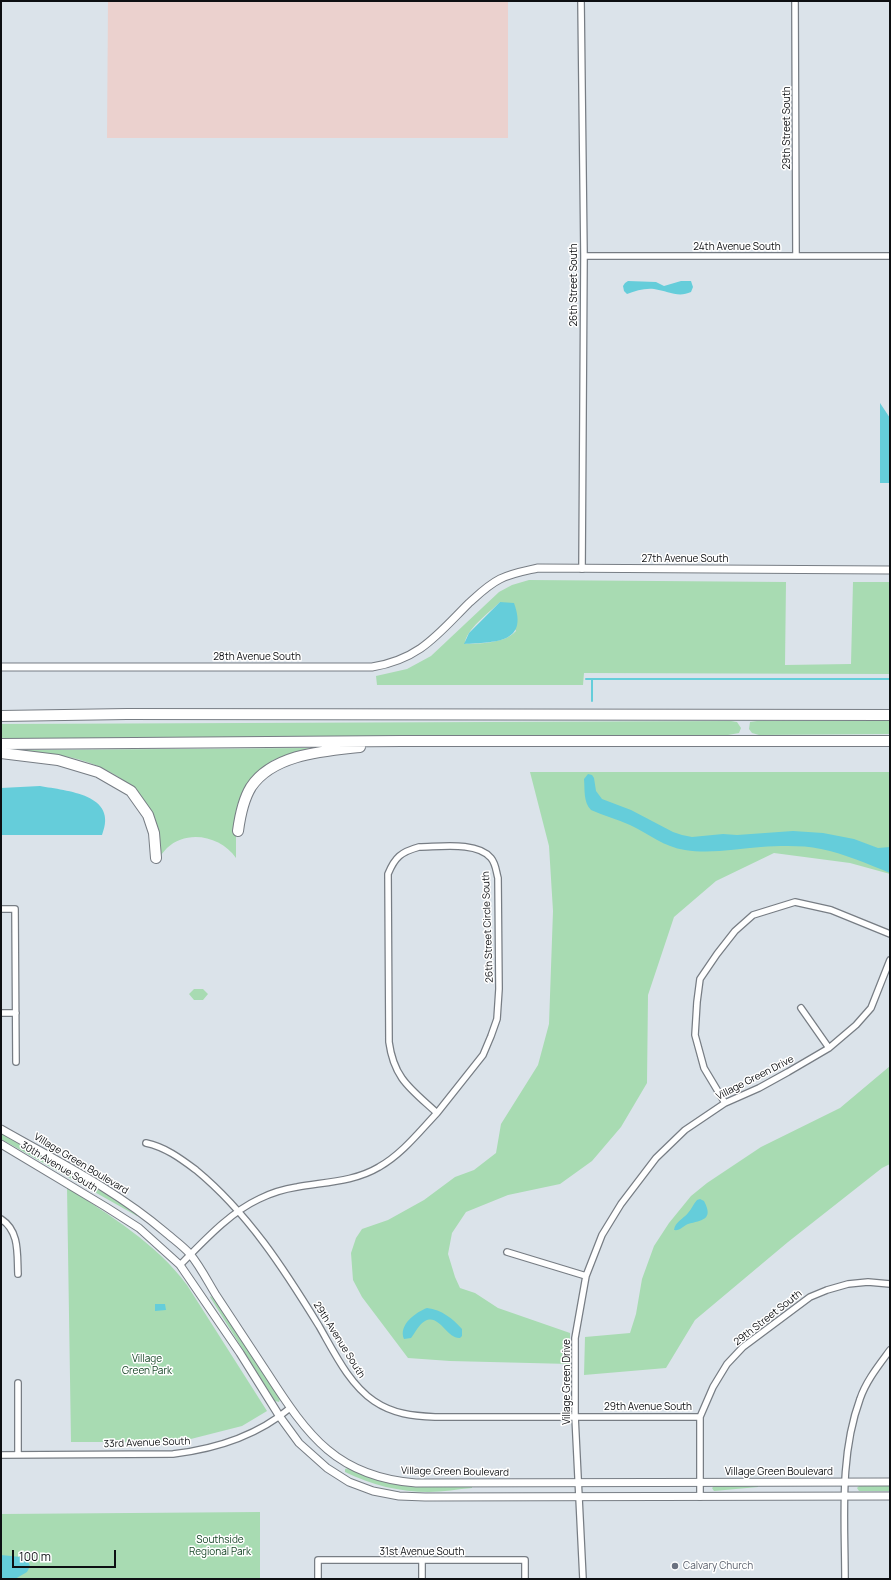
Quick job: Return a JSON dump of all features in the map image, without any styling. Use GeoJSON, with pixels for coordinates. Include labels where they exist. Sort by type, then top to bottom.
{"type":"FeatureCollection","features":[{"type":"Feature","properties":{"kind":"highway"},"geometry":{"type":"LineString","coordinates":[[1,716],[127,714],[890,715]]}},
{"type":"Feature","properties":{"kind":"highway"},"geometry":{"type":"LineString","coordinates":[[238,831],[241,811],[251,787],[268,769],[302,755],[402,741]]}},
{"type":"Feature","properties":{"kind":"highway"},"geometry":{"type":"LineString","coordinates":[[1,744],[402,741],[890,741]]}},
{"type":"Feature","properties":{"kind":"highway"},"geometry":{"type":"LineString","coordinates":[[1,753],[58,760],[98,772],[131,791],[148,815],[154,833],[156,858]]}},
{"type":"Feature","properties":{"kind":"street","name":"26th Street South"},"geometry":{"type":"LineString","coordinates":[[581,1],[584,256],[582,569]]}},
{"type":"Feature","properties":{"kind":"street","name":"29th Street South"},"geometry":{"type":"LineString","coordinates":[[795,1],[796,256]]}},
{"type":"Feature","properties":{"kind":"street","name":"24th Avenue South"},"geometry":{"type":"LineString","coordinates":[[584,256],[890,256]]}},
{"type":"Feature","properties":{"kind":"street","name":"27th Avenue South"},"geometry":{"type":"LineString","coordinates":[[485,588],[499,579],[515,573],[538,568],[890,570]]}},
{"type":"Feature","properties":{"kind":"street","name":"28th Avenue South"},"geometry":{"type":"LineString","coordinates":[[1,667],[384,665],[413,654],[426,646],[485,588]]}},
{"type":"Feature","properties":{"kind":"street","name":"26th Street Circle South"},"geometry":{"type":"LineString","coordinates":[[180,1265],[190,1254],[238,1211],[258,1199],[296,1187],[344,1180],[361,1175],[378,1168],[397,1156],[437,1113],[483,1055],[497,1019],[499,1006],[498,878],[491,858],[482,851],[470,847],[419,847],[408,850],[396,859],[388,874],[389,1042],[391,1054],[397,1071],[406,1086],[437,1113]]}},
{"type":"Feature","properties":{"kind":"street"},"geometry":{"type":"LineString","coordinates":[[725,1103],[704,1068],[695,1035],[700,979],[735,931],[753,915],[795,902],[831,910],[890,934]]}},
{"type":"Feature","properties":{"kind":"street"},"geometry":{"type":"LineString","coordinates":[[1,909],[15,909],[16,1062]]}},
{"type":"Feature","properties":{"kind":"street","name":"Village Green Drive"},"geometry":{"type":"LineString","coordinates":[[584,1579],[575,1416],[575,1338],[586,1276],[602,1235],[621,1204],[656,1158],[685,1130],[725,1103],[759,1088],[828,1048],[856,1025],[871,1008],[890,960]]}},
{"type":"Feature","properties":{"kind":"street"},"geometry":{"type":"LineString","coordinates":[[801,1008],[828,1048]]}},
{"type":"Feature","properties":{"kind":"street"},"geometry":{"type":"LineString","coordinates":[[1,1013],[16,1013]]}},
{"type":"Feature","properties":{"kind":"street","name":"Village Green Boulevard"},"geometry":{"type":"LineString","coordinates":[[1,1129],[100,1184],[145,1215],[190,1254],[290,1408],[311,1435],[326,1450],[342,1461],[375,1476],[397,1482],[416,1483],[890,1482]]}},
{"type":"Feature","properties":{"kind":"street","name":"29th Avenue South"},"geometry":{"type":"LineString","coordinates":[[146,1143],[161,1147],[181,1159],[225,1196],[257,1233],[281,1266],[359,1389],[374,1401],[393,1411],[413,1416],[700,1417]]}},
{"type":"Feature","properties":{"kind":"street","name":"30th Avenue South"},"geometry":{"type":"LineString","coordinates":[[1,1144],[139,1228],[180,1265]]}},
{"type":"Feature","properties":{"kind":"street"},"geometry":{"type":"LineString","coordinates":[[1,1219],[9,1226],[14,1236],[17,1247],[18,1274]]}},
{"type":"Feature","properties":{"kind":"street"},"geometry":{"type":"LineString","coordinates":[[507,1252],[586,1276]]}},
{"type":"Feature","properties":{"kind":"street"},"geometry":{"type":"LineString","coordinates":[[180,1265],[240,1353],[280,1417],[299,1444],[327,1468],[350,1482],[373,1491],[399,1496],[418,1497],[700,1498],[890,1496]]}},
{"type":"Feature","properties":{"kind":"street","name":"29th Street South"},"geometry":{"type":"LineString","coordinates":[[700,1498],[700,1417],[713,1387],[727,1364],[743,1347],[810,1297],[848,1284],[868,1282],[890,1284]]}},
{"type":"Feature","properties":{"kind":"street"},"geometry":{"type":"LineString","coordinates":[[845,1579],[844,1483],[851,1430],[860,1398],[871,1378],[890,1350]]}},
{"type":"Feature","properties":{"kind":"street"},"geometry":{"type":"LineString","coordinates":[[18,1383],[18,1455]]}},
{"type":"Feature","properties":{"kind":"street","name":"33rd Avenue South"},"geometry":{"type":"LineString","coordinates":[[1,1455],[172,1454],[193,1451],[214,1447],[235,1440],[280,1417],[290,1408]]}},
{"type":"Feature","properties":{"kind":"street","name":"31st Avenue South"},"geometry":{"type":"LineString","coordinates":[[318,1579],[318,1560],[525,1560],[525,1579]]}},
{"type":"Feature","properties":{"kind":"street"},"geometry":{"type":"LineString","coordinates":[[422,1561],[422,1579]]}},
{"type":"Feature","properties":{"kind":"shaded area"},"geometry":{"type":"Polygon","coordinates":[[[108,1],[508,1],[508,138],[107,138],[108,1]]]}},
{"type":"Feature","properties":{"kind":"green space"},"geometry":{"type":"Polygon","coordinates":[[[529,580],[786,582],[785,665],[851,664],[853,582],[890,582],[890,674],[584,673],[583,685],[377,685],[376,676],[407,669],[431,656],[499,592],[512,585],[529,580]],[[500,602],[473,627],[466,639],[465,644],[499,641],[516,631],[500,602]]]}},
{"type":"Feature","properties":{"kind":"green space"},"geometry":{"type":"Polygon","coordinates":[[[890,721],[890,734],[759,735],[752,733],[749,729],[750,722],[890,721]]]}},
{"type":"Feature","properties":{"kind":"green space"},"geometry":{"type":"Polygon","coordinates":[[[737,722],[741,728],[739,733],[728,735],[1,739],[1,724],[737,722]]]}},
{"type":"Feature","properties":{"kind":"green space"},"geometry":{"type":"Polygon","coordinates":[[[311,749],[273,760],[260,771],[236,822],[236,858],[230,850],[222,844],[213,840],[194,837],[184,838],[175,842],[167,848],[159,858],[159,840],[154,818],[147,804],[136,791],[124,781],[95,765],[79,760],[58,755],[24,752],[24,750],[311,749]]]}},
{"type":"Feature","properties":{"kind":"green space"},"geometry":{"type":"Polygon","coordinates":[[[530,772],[890,772],[890,874],[850,863],[774,853],[716,881],[674,917],[648,995],[647,1083],[621,1127],[592,1161],[560,1184],[508,1195],[466,1212],[452,1233],[448,1254],[460,1288],[475,1293],[498,1308],[570,1333],[570,1364],[450,1361],[408,1358],[362,1297],[353,1280],[351,1253],[356,1238],[362,1229],[388,1220],[424,1200],[455,1177],[474,1170],[496,1153],[501,1124],[538,1065],[549,1024],[553,911],[549,846],[530,772]]]}},
{"type":"Feature","properties":{"kind":"green space"},"geometry":{"type":"Polygon","coordinates":[[[194,989],[203,989],[208,994],[203,1000],[194,1000],[189,994],[194,989]]]}},
{"type":"Feature","properties":{"kind":"green space"},"geometry":{"type":"Polygon","coordinates":[[[890,1066],[890,1164],[882,1168],[788,1242],[695,1320],[666,1368],[584,1375],[585,1337],[630,1333],[636,1314],[642,1279],[654,1246],[669,1223],[691,1196],[707,1183],[761,1147],[840,1108],[890,1066]]]}},
{"type":"Feature","properties":{"kind":"green space"},"geometry":{"type":"Polygon","coordinates":[[[1,1133],[118,1201],[137,1216],[1,1139],[1,1133]]]}},
{"type":"Feature","properties":{"kind":"green space","name":"Village Green Park"},"geometry":{"type":"Polygon","coordinates":[[[67,1187],[132,1231],[175,1270],[187,1285],[267,1411],[242,1426],[179,1442],[71,1442],[67,1187]]]}},
{"type":"Feature","properties":{"kind":"green space"},"geometry":{"type":"Polygon","coordinates":[[[211,1296],[225,1313],[280,1399],[279,1402],[275,1401],[210,1297],[211,1296]]]}},
{"type":"Feature","properties":{"kind":"green space"},"geometry":{"type":"Polygon","coordinates":[[[348,1468],[378,1480],[405,1486],[472,1488],[440,1492],[407,1491],[365,1481],[345,1472],[345,1469],[348,1468]]]}},
{"type":"Feature","properties":{"kind":"green space"},"geometry":{"type":"Polygon","coordinates":[[[714,1486],[758,1487],[714,1491],[712,1488],[714,1486]]]}},
{"type":"Feature","properties":{"kind":"green space"},"geometry":{"type":"Polygon","coordinates":[[[859,1486],[890,1486],[890,1491],[859,1491],[857,1488],[859,1486]]]}},
{"type":"Feature","properties":{"kind":"green space","name":"Southside Regional Park"},"geometry":{"type":"Polygon","coordinates":[[[260,1512],[260,1579],[1,1579],[1,1514],[260,1512]]]}},
{"type":"Feature","properties":{"kind":"water"},"geometry":{"type":"Polygon","coordinates":[[[628,281],[656,282],[664,286],[681,281],[691,281],[693,287],[691,292],[686,294],[673,294],[650,289],[627,294],[624,291],[623,286],[628,281]]]}},
{"type":"Feature","properties":{"kind":"water"},"geometry":{"type":"Polygon","coordinates":[[[880,403],[890,418],[890,483],[880,483],[880,403]]]}},
{"type":"Feature","properties":{"kind":"water"},"geometry":{"type":"Polygon","coordinates":[[[500,602],[514,603],[517,616],[517,626],[513,633],[506,638],[497,641],[464,644],[469,633],[500,602]]]}},
{"type":"Feature","properties":{"kind":"water"},"geometry":{"type":"Polygon","coordinates":[[[588,774],[592,775],[594,778],[596,791],[602,799],[631,810],[673,832],[682,835],[692,837],[793,831],[823,833],[854,839],[878,848],[890,847],[890,873],[848,856],[830,851],[799,846],[776,846],[704,852],[685,850],[670,846],[630,825],[591,810],[588,807],[585,795],[584,779],[588,774]]]}},
{"type":"Feature","properties":{"kind":"water"},"geometry":{"type":"Polygon","coordinates":[[[40,786],[76,793],[88,797],[97,803],[103,811],[105,821],[102,835],[1,835],[1,788],[40,786]]]}},
{"type":"Feature","properties":{"kind":"water"},"geometry":{"type":"Polygon","coordinates":[[[700,1199],[704,1201],[707,1207],[707,1216],[702,1220],[688,1224],[678,1230],[674,1230],[694,1203],[700,1199]]]}},
{"type":"Feature","properties":{"kind":"water"},"geometry":{"type":"Polygon","coordinates":[[[155,1304],[165,1304],[166,1310],[155,1311],[155,1304]]]}},
{"type":"Feature","properties":{"kind":"water"},"geometry":{"type":"Polygon","coordinates":[[[427,1308],[442,1313],[454,1321],[462,1329],[462,1336],[460,1338],[451,1335],[439,1323],[430,1319],[421,1324],[411,1338],[404,1339],[403,1334],[406,1324],[413,1316],[427,1308]]]}},
{"type":"Feature","properties":{"kind":"water"},"geometry":{"type":"Polygon","coordinates":[[[1,1555],[27,1559],[30,1566],[27,1572],[15,1579],[1,1579],[1,1555]]]}},
{"type":"Feature","properties":{"kind":"waterway"},"geometry":{"type":"LineString","coordinates":[[586,679],[890,679]]}},
{"type":"Feature","properties":{"kind":"waterway"},"geometry":{"type":"LineString","coordinates":[[592,679],[592,701]]}},
{"type":"Feature","properties":{"kind":"railway"},"geometry":{"type":"LineString","coordinates":[[57,1],[154,1]]}},
{"type":"Feature","properties":{"kind":"railway"},"geometry":{"type":"LineString","coordinates":[[179,1],[252,1]]}},
{"type":"Feature","properties":{"kind":"place","name":"Calvary Church"},"geometry":{"type":"Point","coordinates":[675,1566]}}]}
